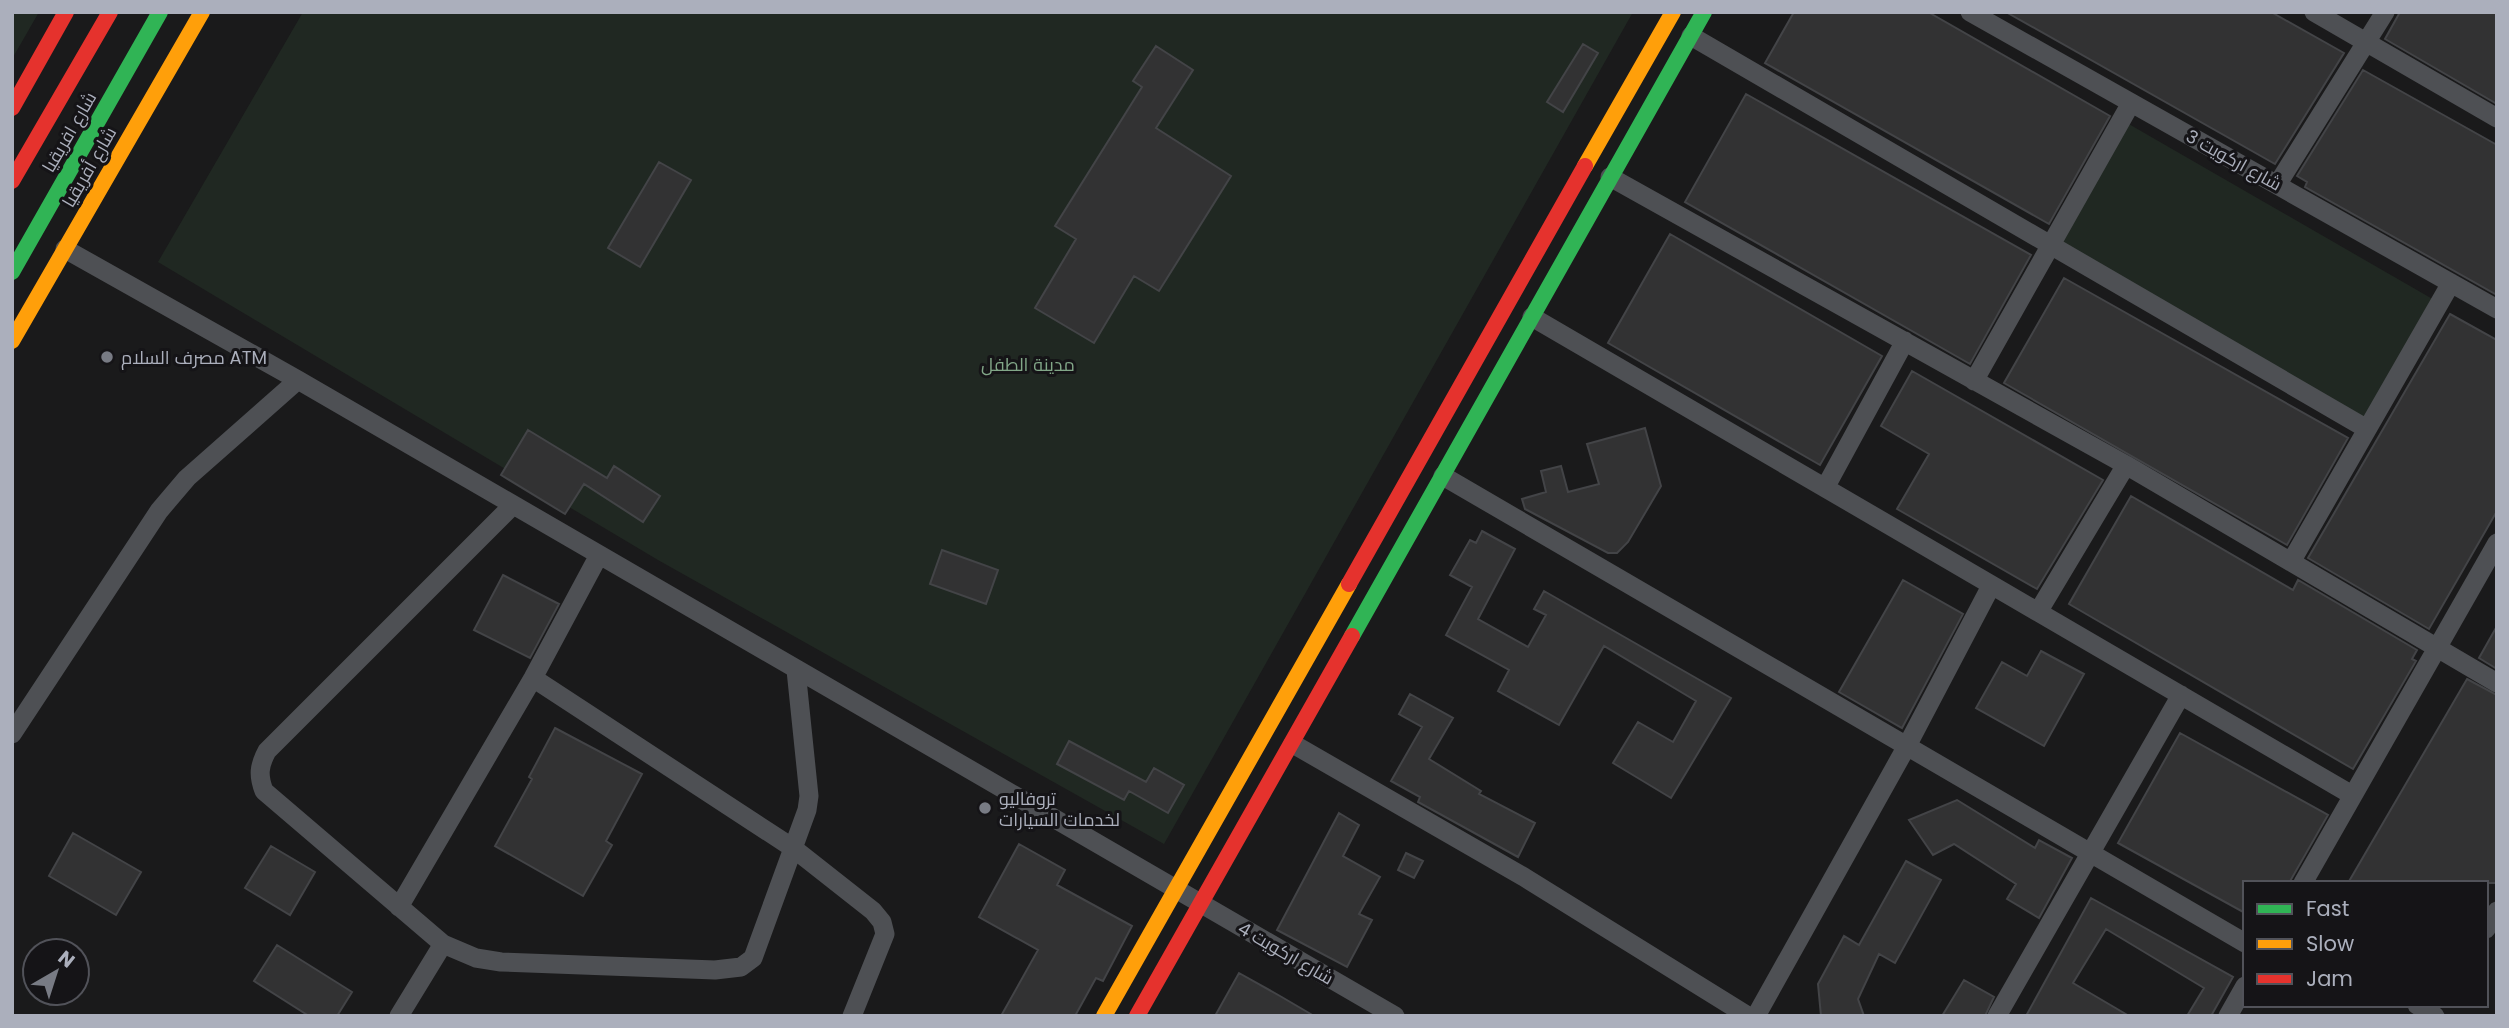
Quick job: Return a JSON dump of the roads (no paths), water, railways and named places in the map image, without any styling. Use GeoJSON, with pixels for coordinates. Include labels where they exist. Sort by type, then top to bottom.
{"type":"FeatureCollection","features":[{"type":"Feature","properties":{"kind":"main road"},"geometry":{"type":"LineString","coordinates":[[12,108],[66,12]]}},
{"type":"Feature","properties":{"kind":"main road","name":"شارع افريقيا"},"geometry":{"type":"LineString","coordinates":[[12,181],[110,12]]}},
{"type":"Feature","properties":{"kind":"main road","name":"شارع افريقيا"},"geometry":{"type":"LineString","coordinates":[[12,272],[160,12]]}},
{"type":"Feature","properties":{"kind":"main road","name":"شارع أفريقيا"},"geometry":{"type":"LineString","coordinates":[[12,341],[202,12]]}},
{"type":"Feature","properties":{"kind":"main road"},"geometry":{"type":"LineString","coordinates":[[1104,1016],[1673,12]]}},
{"type":"Feature","properties":{"kind":"main road"},"geometry":{"type":"LineString","coordinates":[[1137,1016],[1704,12]]}},
{"type":"Feature","properties":{"kind":"street","name":"شارع اركويت 3"},"geometry":{"type":"LineString","coordinates":[[1970,12],[2497,309]]}},
{"type":"Feature","properties":{"kind":"street"},"geometry":{"type":"LineString","coordinates":[[2314,12],[2497,118]]}},
{"type":"Feature","properties":{"kind":"street"},"geometry":{"type":"LineString","coordinates":[[2277,185],[2385,12]]}},
{"type":"Feature","properties":{"kind":"street"},"geometry":{"type":"LineString","coordinates":[[1691,36],[2367,429]]}},
{"type":"Feature","properties":{"kind":"street"},"geometry":{"type":"LineString","coordinates":[[1974,381],[2131,103]]}},
{"type":"Feature","properties":{"kind":"street"},"geometry":{"type":"LineString","coordinates":[[1610,177],[2126,465],[2497,683]]}},
{"type":"Feature","properties":{"kind":"street","name":"شارع اركويت 4"},"geometry":{"type":"LineString","coordinates":[[65,249],[298,380],[1395,1016]]}},
{"type":"Feature","properties":{"kind":"street"},"geometry":{"type":"LineString","coordinates":[[2291,562],[2451,283]]}},
{"type":"Feature","properties":{"kind":"street"},"geometry":{"type":"LineString","coordinates":[[1532,317],[2353,795]]}},
{"type":"Feature","properties":{"kind":"street"},"geometry":{"type":"LineString","coordinates":[[1825,488],[1905,341]]}},
{"type":"Feature","properties":{"kind":"street"},"geometry":{"type":"LineString","coordinates":[[12,734],[159,511],[187,478],[298,380]]}},
{"type":"Feature","properties":{"kind":"street"},"geometry":{"type":"LineString","coordinates":[[2038,612],[2126,465]]}},
{"type":"Feature","properties":{"kind":"street"},"geometry":{"type":"LineString","coordinates":[[1443,476],[1908,744],[2243,942]]}},
{"type":"Feature","properties":{"kind":"street"},"geometry":{"type":"LineString","coordinates":[[513,505],[267,751],[260,765],[259,778],[264,792],[443,944],[476,958],[501,962],[715,970],[741,967],[753,958],[809,796],[796,670]]}},
{"type":"Feature","properties":{"kind":"street"},"geometry":{"type":"LineString","coordinates":[[2304,881],[2497,542]]}},
{"type":"Feature","properties":{"kind":"street"},"geometry":{"type":"LineString","coordinates":[[399,907],[533,678],[599,555]]}},
{"type":"Feature","properties":{"kind":"street"},"geometry":{"type":"LineString","coordinates":[[1756,1016],[1908,744],[1992,586]]}},
{"type":"Feature","properties":{"kind":"street"},"geometry":{"type":"LineString","coordinates":[[533,678],[793,848],[873,911],[882,922],[885,934],[852,1016]]}},
{"type":"Feature","properties":{"kind":"street"},"geometry":{"type":"LineString","coordinates":[[1997,1016],[2088,851],[2181,695]]}},
{"type":"Feature","properties":{"kind":"street"},"geometry":{"type":"LineString","coordinates":[[1293,744],[1524,877],[1748,1016]]}},
{"type":"Feature","properties":{"kind":"street"},"geometry":{"type":"LineString","coordinates":[[399,1016],[443,944]]}},
{"type":"Feature","properties":{"kind":"street"},"geometry":{"type":"LineString","coordinates":[[2228,1016],[2243,990]]}},
{"type":"Feature","properties":{"kind":"place","name":"مصرف السلام ATM"},"geometry":{"type":"Point","coordinates":[107,357]}},
{"type":"Feature","properties":{"kind":"place","name":"تروفاليو لخدمات السيارات"},"geometry":{"type":"Point","coordinates":[985,808]}},
{"type":"Feature","properties":{"kind":"park label","name":"مدينة الطفل"},"geometry":{"type":"Point","coordinates":[1028,364]}}]}
